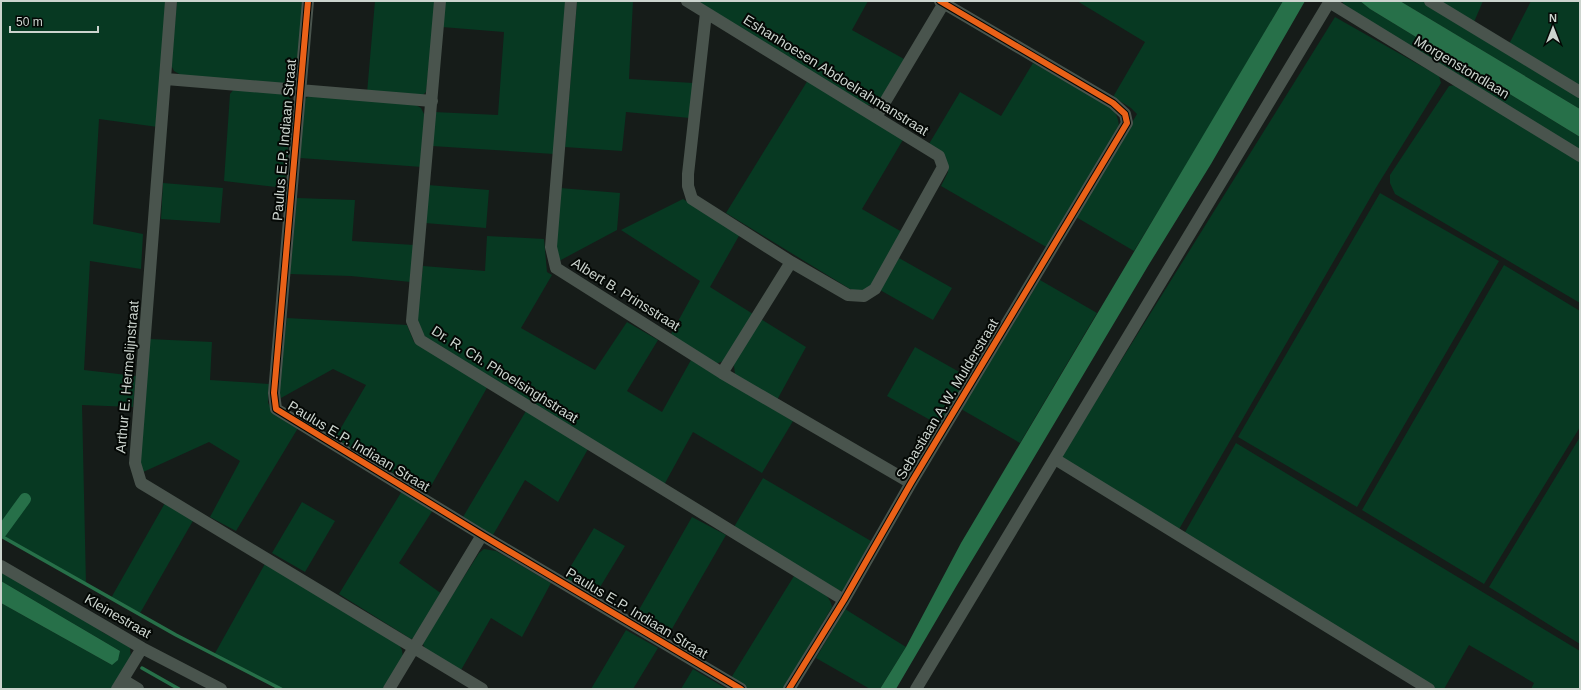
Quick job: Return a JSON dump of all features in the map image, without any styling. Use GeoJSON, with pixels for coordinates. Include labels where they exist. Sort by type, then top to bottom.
{"type":"FeatureCollection","features":[{"type":"Feature","properties":{"kind":"street","name":"Arthur E. Hermelijnstraat"},"geometry":{"type":"LineString","coordinates":[[171,1],[135,463],[141,483],[415,647]]}},
{"type":"Feature","properties":{"kind":"street","name":"Paulus E.P. Indiaan Straat"},"geometry":{"type":"LineString","coordinates":[[308,1],[274,393],[276,409],[482,535],[741,689]]}},
{"type":"Feature","properties":{"kind":"street","name":"Dr. R. Ch. Phoelsinghstraat"},"geometry":{"type":"LineString","coordinates":[[440,1],[412,321],[420,340],[844,600]]}},
{"type":"Feature","properties":{"kind":"street","name":"Albert B. Prinsstraat"},"geometry":{"type":"LineString","coordinates":[[571,1],[551,247],[556,268],[722,373],[911,483]]}},
{"type":"Feature","properties":{"kind":"street","name":"Eshanhoesen Abdoelrahmanstraat"},"geometry":{"type":"LineString","coordinates":[[687,1],[939,156],[943,167],[875,289],[864,296],[848,296],[791,262]]}},
{"type":"Feature","properties":{"kind":"street"},"geometry":{"type":"LineString","coordinates":[[1430,1],[1580,92]]}},
{"type":"Feature","properties":{"kind":"street"},"geometry":{"type":"LineString","coordinates":[[876,116],[942,2]]}},
{"type":"Feature","properties":{"kind":"street","name":"Sebastiaan A.W. Mulderstraat"},"geometry":{"type":"LineString","coordinates":[[789,689],[844,600],[911,483],[1128,123],[1125,114],[1114,103],[942,2]]}},
{"type":"Feature","properties":{"kind":"street"},"geometry":{"type":"LineString","coordinates":[[916,689],[1330,2]]}},
{"type":"Feature","properties":{"kind":"street","name":"Morgenstondlaan"},"geometry":{"type":"LineString","coordinates":[[1330,2],[1580,156]]}},
{"type":"Feature","properties":{"kind":"street"},"geometry":{"type":"LineString","coordinates":[[706,13],[688,174],[688,186],[692,199],[791,262],[722,373]]}},
{"type":"Feature","properties":{"kind":"street"},"geometry":{"type":"LineString","coordinates":[[166,79],[432,101]]}},
{"type":"Feature","properties":{"kind":"street"},"geometry":{"type":"LineString","coordinates":[[1055,459],[1429,689]]}},
{"type":"Feature","properties":{"kind":"street"},"geometry":{"type":"LineString","coordinates":[[389,689],[482,535]]}},
{"type":"Feature","properties":{"kind":"street","name":"Kleinestraat"},"geometry":{"type":"LineString","coordinates":[[1,566],[142,648],[221,689]]}},
{"type":"Feature","properties":{"kind":"street"},"geometry":{"type":"LineString","coordinates":[[415,647],[482,689]]}},
{"type":"Feature","properties":{"kind":"street"},"geometry":{"type":"LineString","coordinates":[[138,689],[120,685],[142,648]]}},
{"type":"Feature","properties":{"kind":"shaded area"},"geometry":{"type":"Polygon","coordinates":[[[1,1],[167,1],[158,127],[99,119],[93,224],[143,234],[141,269],[90,261],[84,370],[136,376],[133,407],[82,405],[86,584],[1,536],[1,1]]]}},
{"type":"Feature","properties":{"kind":"shaded area"},"geometry":{"type":"Polygon","coordinates":[[[177,1],[303,1],[297,72],[292,83],[285,85],[181,75],[174,71],[171,65],[177,1]]]}},
{"type":"Feature","properties":{"kind":"shaded area"},"geometry":{"type":"Polygon","coordinates":[[[375,1],[436,1],[426,92],[422,96],[367,93],[375,1]]]}},
{"type":"Feature","properties":{"kind":"shaded area"},"geometry":{"type":"Polygon","coordinates":[[[444,1],[567,1],[554,154],[432,146],[434,112],[498,115],[504,32],[442,27],[444,1]]]}},
{"type":"Feature","properties":{"kind":"shaded area"},"geometry":{"type":"Polygon","coordinates":[[[577,1],[633,1],[629,79],[693,83],[690,118],[626,112],[622,151],[565,147],[577,1]]]}},
{"type":"Feature","properties":{"kind":"shaded area"},"geometry":{"type":"Polygon","coordinates":[[[693,1],[868,1],[852,30],[904,59],[880,102],[873,105],[866,105],[693,1]]]}},
{"type":"Feature","properties":{"kind":"shaded area"},"geometry":{"type":"Polygon","coordinates":[[[1077,1],[1283,1],[1134,251],[1076,217],[1137,114],[1131,108],[1113,97],[1145,42],[1077,1]]]}},
{"type":"Feature","properties":{"kind":"shaded area"},"geometry":{"type":"Polygon","coordinates":[[[1283,1],[1305,1],[1211,164],[1148,266],[896,689],[880,689],[906,647],[961,543],[1283,1]]]}},
{"type":"Feature","properties":{"kind":"shaded area"},"geometry":{"type":"Polygon","coordinates":[[[1342,1],[1360,1],[1370,9],[1580,137],[1580,152],[1344,5],[1342,1]]]}},
{"type":"Feature","properties":{"kind":"shaded area"},"geometry":{"type":"Polygon","coordinates":[[[1360,1],[1400,1],[1580,109],[1580,137],[1370,9],[1360,1]]]}},
{"type":"Feature","properties":{"kind":"shaded area"},"geometry":{"type":"Polygon","coordinates":[[[1400,1],[1422,1],[1580,97],[1580,109],[1400,1]]]}},
{"type":"Feature","properties":{"kind":"shaded area"},"geometry":{"type":"Polygon","coordinates":[[[1439,1],[1483,1],[1474,22],[1439,1]]]}},
{"type":"Feature","properties":{"kind":"shaded area"},"geometry":{"type":"Polygon","coordinates":[[[1531,1],[1580,1],[1580,89],[1508,46],[1531,1]]]}},
{"type":"Feature","properties":{"kind":"shaded area"},"geometry":{"type":"Polygon","coordinates":[[[1335,17],[1439,76],[1441,83],[1377,186],[1178,531],[1061,457],[1335,17]]]}},
{"type":"Feature","properties":{"kind":"shaded area"},"geometry":{"type":"Polygon","coordinates":[[[1033,63],[1112,107],[1119,126],[1119,129],[1048,248],[941,186],[948,172],[947,162],[929,144],[960,92],[1001,116],[1033,63]]]}},
{"type":"Feature","properties":{"kind":"shaded area"},"geometry":{"type":"Polygon","coordinates":[[[808,80],[904,138],[862,209],[902,232],[872,284],[867,289],[862,291],[850,289],[726,213],[808,80]]]}},
{"type":"Feature","properties":{"kind":"shaded area"},"geometry":{"type":"Polygon","coordinates":[[[1456,85],[1580,160],[1580,303],[1395,194],[1390,183],[1390,175],[1449,86],[1456,85]]]}},
{"type":"Feature","properties":{"kind":"shaded area"},"geometry":{"type":"Polygon","coordinates":[[[234,89],[283,92],[289,96],[292,102],[285,188],[224,181],[230,94],[234,89]]]}},
{"type":"Feature","properties":{"kind":"shaded area"},"geometry":{"type":"Polygon","coordinates":[[[309,96],[414,104],[421,108],[427,120],[422,167],[300,158],[303,101],[309,96]]]}},
{"type":"Feature","properties":{"kind":"shaded area"},"geometry":{"type":"Polygon","coordinates":[[[163,183],[223,188],[220,223],[161,219],[163,183]]]}},
{"type":"Feature","properties":{"kind":"shaded area"},"geometry":{"type":"Polygon","coordinates":[[[428,185],[489,190],[486,228],[425,223],[428,185]]]}},
{"type":"Feature","properties":{"kind":"shaded area"},"geometry":{"type":"Polygon","coordinates":[[[560,188],[620,193],[617,230],[559,261],[555,254],[560,188]]]}},
{"type":"Feature","properties":{"kind":"shaded area"},"geometry":{"type":"Polygon","coordinates":[[[1380,193],[1499,261],[1357,507],[1238,437],[1380,193]]]}},
{"type":"Feature","properties":{"kind":"shaded area"},"geometry":{"type":"Polygon","coordinates":[[[297,198],[355,200],[352,241],[414,245],[411,282],[351,276],[290,274],[297,198]]]}},
{"type":"Feature","properties":{"kind":"shaded area"},"geometry":{"type":"Polygon","coordinates":[[[683,199],[740,234],[710,287],[753,314],[724,361],[718,363],[712,363],[670,336],[700,281],[621,230],[683,199]]]}},
{"type":"Feature","properties":{"kind":"shaded area"},"geometry":{"type":"Polygon","coordinates":[[[487,236],[544,239],[547,272],[552,275],[521,328],[595,370],[627,322],[658,340],[627,391],[662,412],[691,360],[793,421],[762,473],[693,432],[664,485],[421,334],[417,316],[423,266],[485,271],[487,236]]]}},
{"type":"Feature","properties":{"kind":"shaded area"},"geometry":{"type":"Polygon","coordinates":[[[899,258],[952,288],[933,320],[880,290],[899,258]]]}},
{"type":"Feature","properties":{"kind":"shaded area"},"geometry":{"type":"Polygon","coordinates":[[[1504,265],[1580,311],[1580,427],[1484,584],[1362,510],[1504,265]]]}},
{"type":"Feature","properties":{"kind":"shaded area"},"geometry":{"type":"Polygon","coordinates":[[[1040,280],[1097,313],[1020,443],[961,409],[1040,280]]]}},
{"type":"Feature","properties":{"kind":"shaded area"},"geometry":{"type":"Polygon","coordinates":[[[287,318],[407,325],[414,342],[488,386],[427,493],[335,438],[366,385],[333,369],[281,398],[278,390],[287,318]]]}},
{"type":"Feature","properties":{"kind":"shaded area"},"geometry":{"type":"Polygon","coordinates":[[[759,318],[806,347],[777,400],[735,374],[735,359],[759,318]]]}},
{"type":"Feature","properties":{"kind":"shaded area"},"geometry":{"type":"Polygon","coordinates":[[[149,339],[212,342],[210,380],[269,384],[268,403],[275,414],[298,428],[236,531],[210,517],[240,461],[209,442],[141,473],[139,461],[149,339]]]}},
{"type":"Feature","properties":{"kind":"shaded area"},"geometry":{"type":"Polygon","coordinates":[[[915,347],[970,378],[941,426],[887,396],[915,347]]]}},
{"type":"Feature","properties":{"kind":"shaded area"},"geometry":{"type":"Polygon","coordinates":[[[526,411],[588,449],[558,502],[525,480],[493,535],[463,517],[526,411]]]}},
{"type":"Feature","properties":{"kind":"shaded area"},"geometry":{"type":"Polygon","coordinates":[[[1580,437],[1580,644],[1489,587],[1580,437]]]}},
{"type":"Feature","properties":{"kind":"shaded area"},"geometry":{"type":"Polygon","coordinates":[[[1236,443],[1580,651],[1580,689],[1531,689],[1534,683],[1469,645],[1444,689],[1435,689],[1184,534],[1236,443]]]}},
{"type":"Feature","properties":{"kind":"shaded area"},"geometry":{"type":"Polygon","coordinates":[[[763,478],[871,541],[843,591],[838,590],[734,527],[763,478]]]}},
{"type":"Feature","properties":{"kind":"shaded area"},"geometry":{"type":"Polygon","coordinates":[[[402,491],[433,510],[399,563],[442,594],[417,637],[411,639],[339,594],[402,491]]]}},
{"type":"Feature","properties":{"kind":"shaded area"},"geometry":{"type":"Polygon","coordinates":[[[302,502],[335,521],[305,572],[272,553],[302,502]]]}},
{"type":"Feature","properties":{"kind":"shaded area"},"geometry":{"type":"Polygon","coordinates":[[[165,503],[194,519],[139,615],[111,598],[165,503]]]}},
{"type":"Feature","properties":{"kind":"shaded area"},"geometry":{"type":"Polygon","coordinates":[[[692,517],[726,535],[665,641],[632,622],[692,517]]]}},
{"type":"Feature","properties":{"kind":"shaded area"},"geometry":{"type":"Polygon","coordinates":[[[594,528],[625,546],[594,597],[563,579],[594,528]]]}},
{"type":"Feature","properties":{"kind":"shaded area"},"geometry":{"type":"Polygon","coordinates":[[[484,549],[496,551],[551,583],[522,637],[491,618],[461,670],[425,649],[423,644],[425,638],[479,553],[484,549]]]}},
{"type":"Feature","properties":{"kind":"shaded area"},"geometry":{"type":"Polygon","coordinates":[[[266,562],[398,643],[402,650],[403,658],[383,689],[281,689],[214,655],[266,562]]]}},
{"type":"Feature","properties":{"kind":"shaded area"},"geometry":{"type":"Polygon","coordinates":[[[1,571],[101,629],[102,632],[130,648],[131,658],[112,689],[1,689],[1,603],[112,665],[120,651],[1,581],[1,571]]]}},
{"type":"Feature","properties":{"kind":"shaded area"},"geometry":{"type":"Polygon","coordinates":[[[794,576],[823,592],[830,601],[832,607],[783,689],[749,689],[731,678],[794,576]]]}},
{"type":"Feature","properties":{"kind":"shaded area"},"geometry":{"type":"Polygon","coordinates":[[[1,581],[120,651],[118,660],[112,665],[1,603],[1,581]]]}},
{"type":"Feature","properties":{"kind":"shaded area"},"geometry":{"type":"Polygon","coordinates":[[[845,609],[906,647],[880,689],[870,689],[816,658],[845,609]]]}},
{"type":"Feature","properties":{"kind":"shaded area"},"geometry":{"type":"Polygon","coordinates":[[[626,630],[658,648],[633,689],[591,689],[626,630]]]}},
{"type":"Feature","properties":{"kind":"shaded area"},"geometry":{"type":"Polygon","coordinates":[[[693,669],[727,689],[681,689],[693,669]]]}},
{"type":"Feature","properties":{"kind":"waterway"},"geometry":{"type":"LineString","coordinates":[[1,532],[25,499]]}},
{"type":"Feature","properties":{"kind":"waterway"},"geometry":{"type":"LineString","coordinates":[[1,536],[176,635],[281,689]]}},
{"type":"Feature","properties":{"kind":"waterway"},"geometry":{"type":"LineString","coordinates":[[142,668],[179,689]]}},
{"type":"Feature","properties":{"kind":"cycle path"},"geometry":{"type":"LineString","coordinates":[[308,1],[274,393],[276,409],[482,535],[741,689]]}},
{"type":"Feature","properties":{"kind":"cycle path"},"geometry":{"type":"LineString","coordinates":[[789,689],[844,600],[911,483],[1127,123],[1125,114],[1113,103],[940,1]]}}]}
